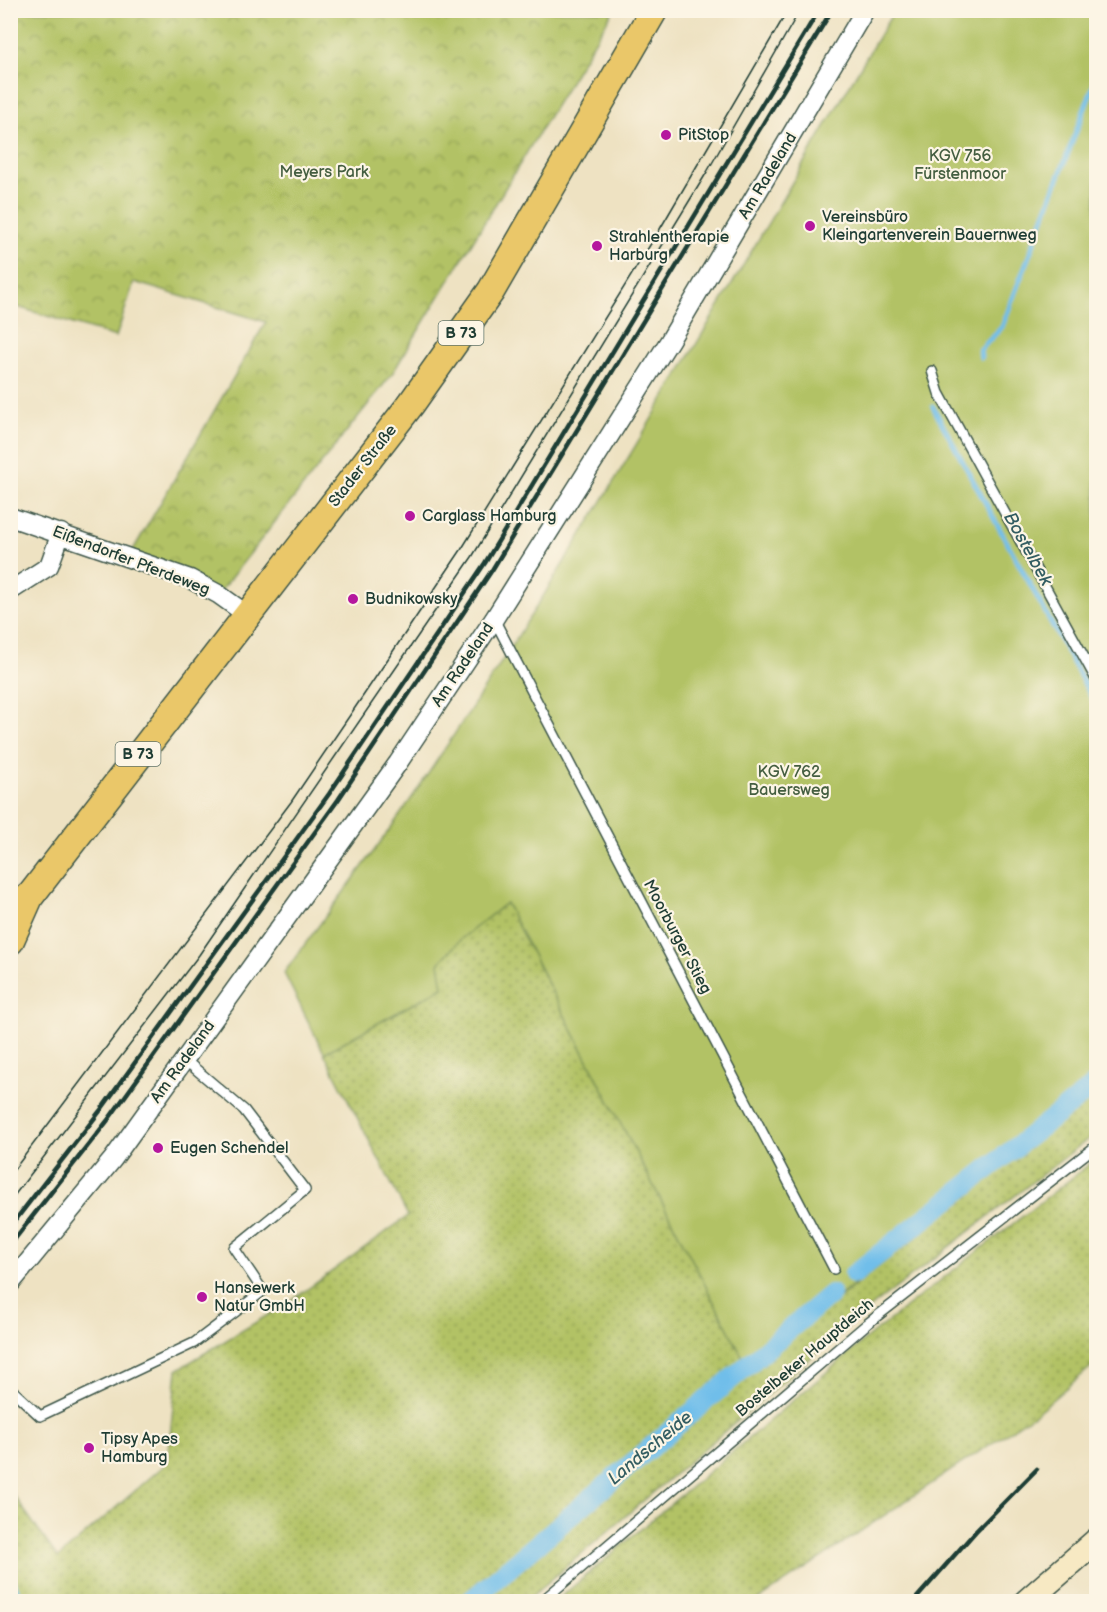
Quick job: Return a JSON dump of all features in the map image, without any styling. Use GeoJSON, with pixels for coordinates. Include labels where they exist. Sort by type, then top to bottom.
{"type":"FeatureCollection","features":[{"type":"Feature","properties":{"kind":"main road","name":"Stader Straße"},"geometry":{"type":"LineString","coordinates":[[10,941],[21,903],[411,404],[490,291],[654,10]]}},
{"type":"Feature","properties":{"kind":"main road"},"geometry":{"type":"LineString","coordinates":[[1026,1602],[1096,1541]]}},
{"type":"Feature","properties":{"kind":"street","name":"Am Radeland"},"geometry":{"type":"LineString","coordinates":[[10,1284],[113,1159],[398,763],[494,619],[670,340],[865,10]]}},
{"type":"Feature","properties":{"kind":"street","name":"Eißendorfer Pferdeweg"},"geometry":{"type":"LineString","coordinates":[[10,518],[61,533],[207,587],[246,614]]}},
{"type":"Feature","properties":{"kind":"street"},"geometry":{"type":"LineString","coordinates":[[10,591],[49,566],[61,533]]}},
{"type":"Feature","properties":{"kind":"lane"},"geometry":{"type":"LineString","coordinates":[[932,371],[939,393],[1096,679]]}},
{"type":"Feature","properties":{"kind":"lane","name":"Moorburger Stieg"},"geometry":{"type":"LineString","coordinates":[[494,619],[834,1269]]}},
{"type":"Feature","properties":{"kind":"lane"},"geometry":{"type":"LineString","coordinates":[[10,1388],[39,1416],[194,1343],[263,1291],[234,1248],[305,1190],[244,1110],[185,1060]]}},
{"type":"Feature","properties":{"kind":"lane","name":"Bostelbeker Hauptdeich"},"geometry":{"type":"LineString","coordinates":[[541,1602],[867,1324],[1096,1146]]}},
{"type":"Feature","properties":{"kind":"green space","name":"Meyers Park"},"geometry":{"type":"Polygon","coordinates":[[[10,11],[613,11],[392,374],[218,594],[129,557],[266,322],[134,282],[116,337],[11,305],[10,11]]]}},
{"type":"Feature","properties":{"kind":"green space","name":"KGV 762 Bauersweg"},"geometry":{"type":"Polygon","coordinates":[[[894,11],[1096,11],[1096,1090],[749,1369],[506,903],[461,939],[439,963],[443,987],[324,1053],[284,973],[409,802],[536,608],[657,410],[894,11]]]}},
{"type":"Feature","properties":{"kind":"green space"},"geometry":{"type":"Polygon","coordinates":[[[506,903],[744,1359],[460,1601],[19,1601],[11,1583],[10,1490],[58,1558],[167,1463],[177,1370],[291,1301],[408,1216],[324,1053],[443,987],[438,964],[461,939],[506,903]]]}},
{"type":"Feature","properties":{"kind":"green space"},"geometry":{"type":"Polygon","coordinates":[[[1096,1095],[1096,1133],[861,1315],[526,1601],[483,1601],[749,1369],[1096,1095]]]}},
{"type":"Feature","properties":{"kind":"green space"},"geometry":{"type":"Polygon","coordinates":[[[1096,1159],[1096,1363],[1035,1414],[757,1601],[556,1601],[873,1333],[1096,1159]]]}},
{"type":"Feature","properties":{"kind":"waterway","name":"Bostelbek"},"geometry":{"type":"LineString","coordinates":[[981,358],[980,350],[1002,327],[1096,79]]}},
{"type":"Feature","properties":{"kind":"waterway","name":"Bostelbek"},"geometry":{"type":"LineString","coordinates":[[933,407],[1096,705]]}},
{"type":"Feature","properties":{"kind":"waterway","name":"Landscheide"},"geometry":{"type":"LineString","coordinates":[[854,1274],[1096,1084]]}},
{"type":"Feature","properties":{"kind":"waterway","name":"Landscheide"},"geometry":{"type":"LineString","coordinates":[[469,1602],[831,1294]]}},
{"type":"Feature","properties":{"kind":"waterway"},"geometry":{"type":"LineString","coordinates":[[10,1574],[23,1602]]}},
{"type":"Feature","properties":{"kind":"tram line"},"geometry":{"type":"LineString","coordinates":[[10,1175],[291,802],[461,550],[660,229],[788,10]]}},
{"type":"Feature","properties":{"kind":"tram line"},"geometry":{"type":"LineString","coordinates":[[10,1201],[199,955],[472,557],[707,172],[800,10]]}},
{"type":"Feature","properties":{"kind":"railway"},"geometry":{"type":"LineString","coordinates":[[10,1227],[100,1111],[329,794],[485,563],[819,10]]}},
{"type":"Feature","properties":{"kind":"railway"},"geometry":{"type":"LineString","coordinates":[[10,1245],[108,1120],[338,800],[492,570],[832,10]]}},
{"type":"Feature","properties":{"kind":"railway"},"geometry":{"type":"LineString","coordinates":[[913,1602],[976,1531],[1037,1469]]}},
{"type":"Feature","properties":{"kind":"place","name":"PitStop"},"geometry":{"type":"Point","coordinates":[666,135]}},
{"type":"Feature","properties":{"kind":"place","name":"Vereinsbüro Kleingartenverein Bauernweg"},"geometry":{"type":"Point","coordinates":[810,226]}},
{"type":"Feature","properties":{"kind":"place","name":"Strahlentherapie Harburg"},"geometry":{"type":"Point","coordinates":[597,246]}},
{"type":"Feature","properties":{"kind":"place","name":"Carglass Hamburg"},"geometry":{"type":"Point","coordinates":[410,516]}},
{"type":"Feature","properties":{"kind":"place","name":"Budnikowsky"},"geometry":{"type":"Point","coordinates":[353,599]}},
{"type":"Feature","properties":{"kind":"place","name":"Eugen Schendel"},"geometry":{"type":"Point","coordinates":[158,1148]}},
{"type":"Feature","properties":{"kind":"place","name":"Hansewerk Natur GmbH"},"geometry":{"type":"Point","coordinates":[202,1297]}},
{"type":"Feature","properties":{"kind":"place","name":"Tipsy Apes Hamburg"},"geometry":{"type":"Point","coordinates":[89,1448]}},
{"type":"Feature","properties":{"kind":"park label","name":"KGV 756 Fürstenmoor"},"geometry":{"type":"Point","coordinates":[960,165]}}]}
